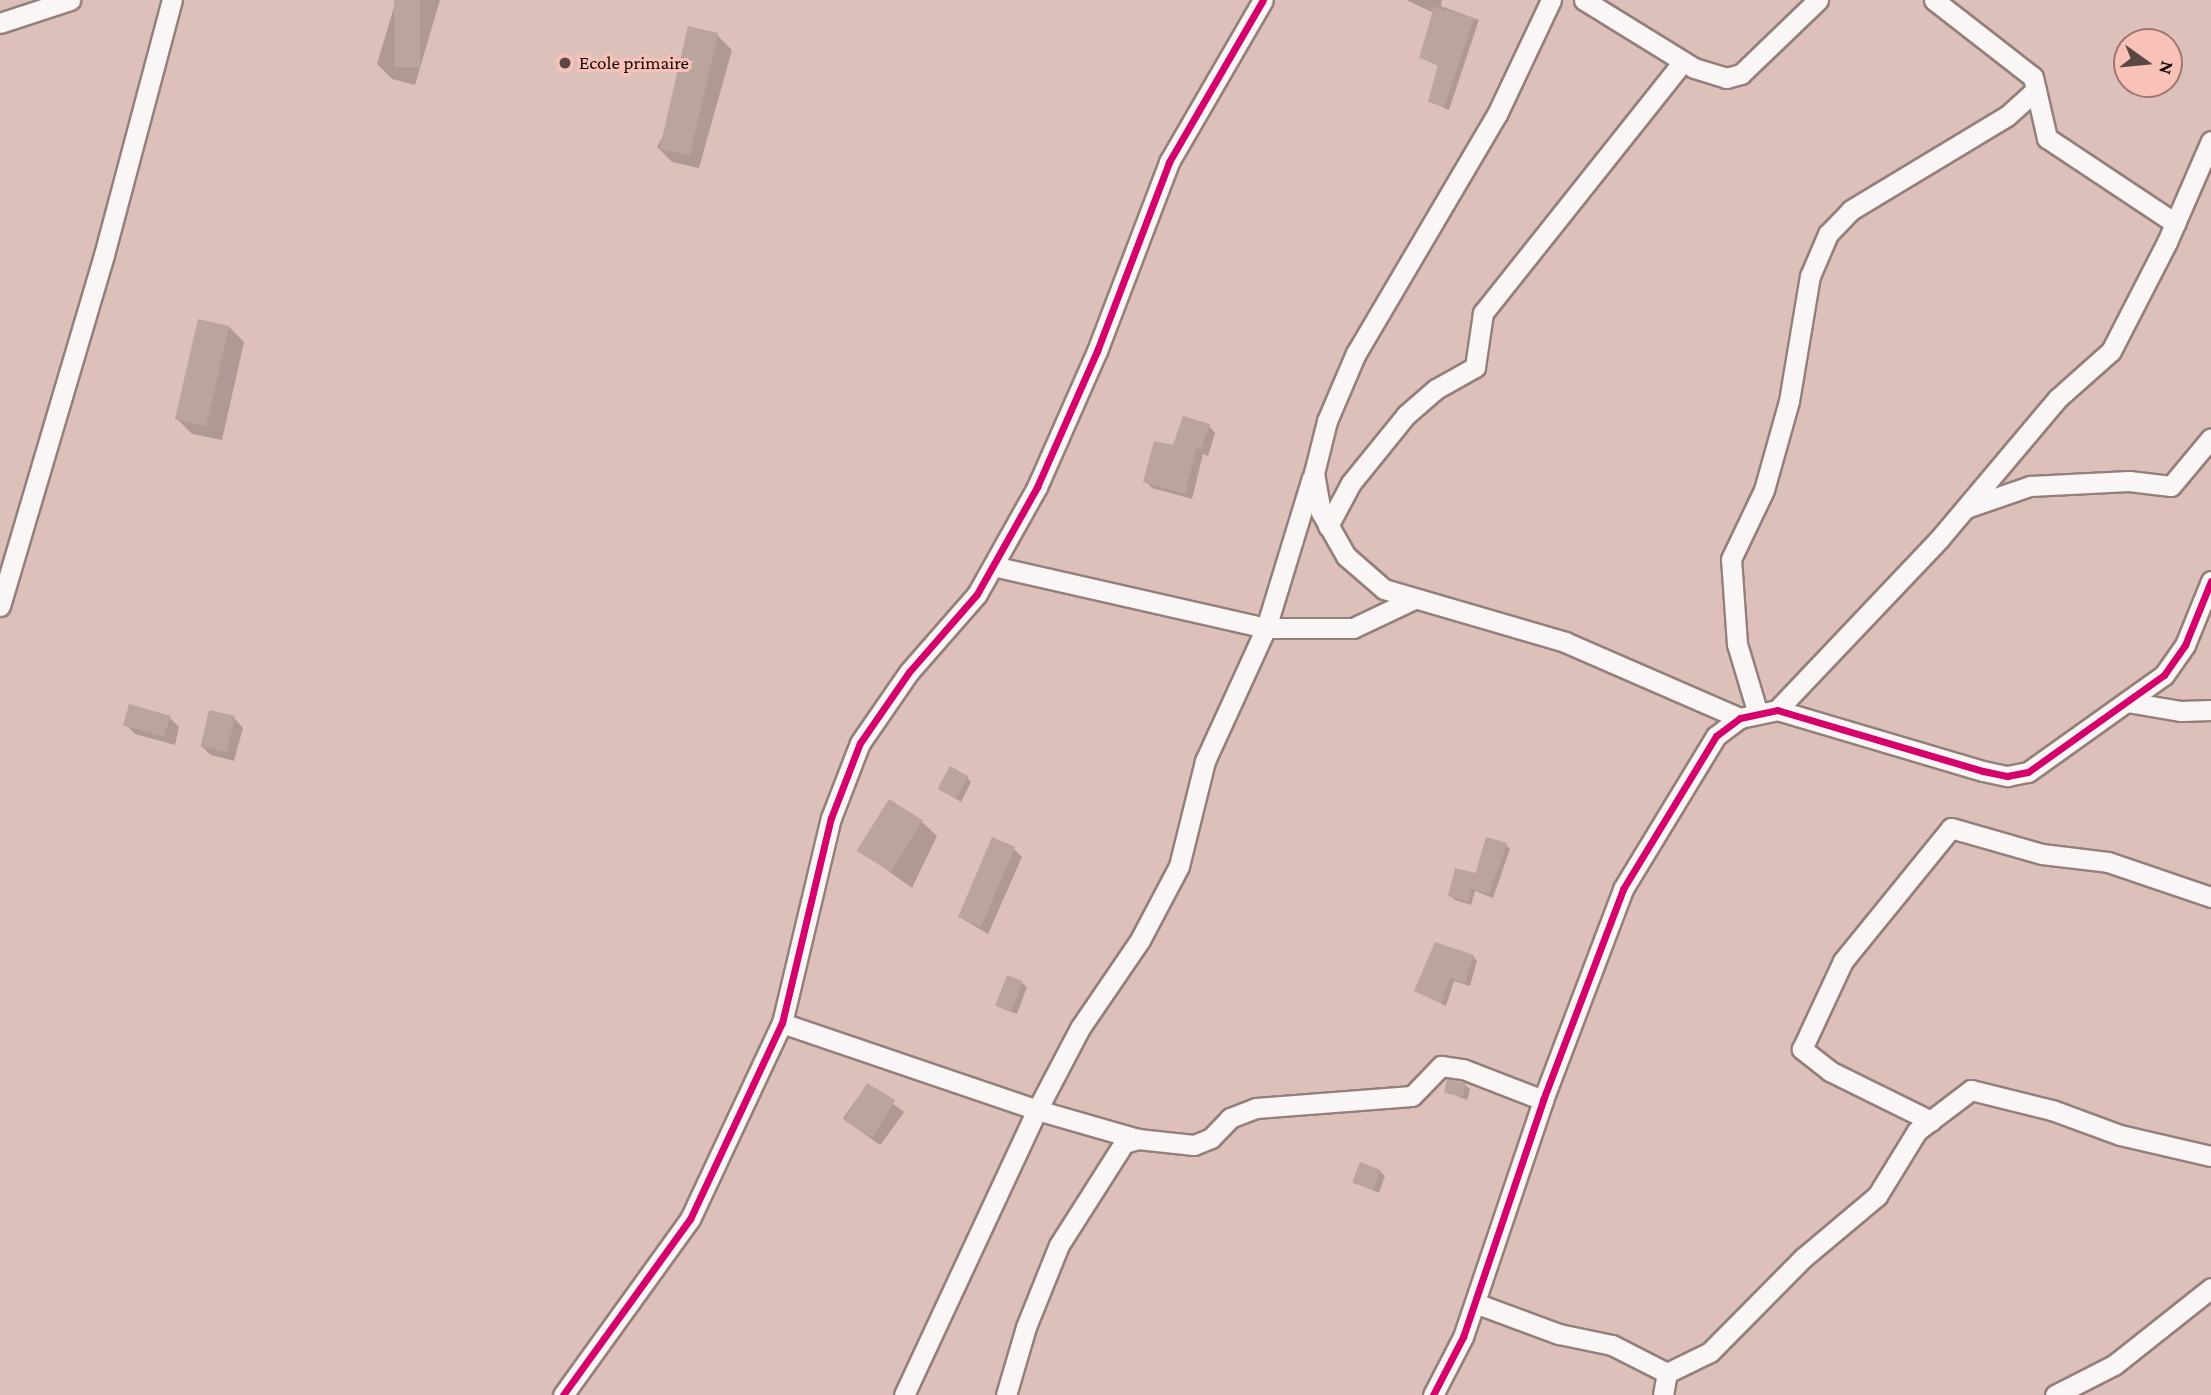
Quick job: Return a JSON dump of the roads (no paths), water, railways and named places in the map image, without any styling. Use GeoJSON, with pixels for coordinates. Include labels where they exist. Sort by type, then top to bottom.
{"type":"FeatureCollection","features":[{"type":"Feature","properties":{"kind":"street"},"geometry":{"type":"LineString","coordinates":[[0,23],[70,0]]}},
{"type":"Feature","properties":{"kind":"street"},"geometry":{"type":"LineString","coordinates":[[0,606],[104,256],[172,0]]}},
{"type":"Feature","properties":{"kind":"street"},"geometry":{"type":"LineString","coordinates":[[563,1395],[690,1220],[782,1023],[831,818],[860,743],[909,672],[977,594],[1037,487],[1097,351],[1169,162],[1263,0]]}},
{"type":"Feature","properties":{"kind":"street"},"geometry":{"type":"LineString","coordinates":[[904,1395],[1037,1110],[1080,1028],[1140,940],[1179,866],[1205,761],[1266,628],[1314,473],[1326,421],[1356,353],[1497,114],[1551,0]]}},
{"type":"Feature","properties":{"kind":"street"},"geometry":{"type":"LineString","coordinates":[[1584,0],[1710,76],[1741,74],[1818,0]]}},
{"type":"Feature","properties":{"kind":"street"},"geometry":{"type":"LineString","coordinates":[[1934,0],[2033,77],[2047,138],[2175,223]]}},
{"type":"Feature","properties":{"kind":"street"},"geometry":{"type":"LineString","coordinates":[[1328,526],[1351,483],[1406,415],[1436,389],[1475,367],[1483,313],[1683,62]]}},
{"type":"Feature","properties":{"kind":"street"},"geometry":{"type":"LineString","coordinates":[[1749,716],[1737,644],[1731,559],[1764,490],[1790,401],[1810,276],[1828,234],[1851,210],[2007,116],[2036,90]]}},
{"type":"Feature","properties":{"kind":"street"},"geometry":{"type":"LineString","coordinates":[[1777,710],[1965,508],[2057,399],[2111,351],[2175,223],[2211,141]]}},
{"type":"Feature","properties":{"kind":"street"},"geometry":{"type":"LineString","coordinates":[[1965,508],[2030,486],[2129,481],[2171,486],[2211,438]]}},
{"type":"Feature","properties":{"kind":"street"},"geometry":{"type":"LineString","coordinates":[[1314,473],[1321,512],[1328,526],[1355,564],[1384,589],[1412,600],[1565,642],[1749,716]]}},
{"type":"Feature","properties":{"kind":"street"},"geometry":{"type":"LineString","coordinates":[[993,566],[1266,628],[1353,628],[1412,600]]}},
{"type":"Feature","properties":{"kind":"street"},"geometry":{"type":"LineString","coordinates":[[1433,1395],[1463,1337],[1543,1100],[1623,889],[1716,736],[1749,716],[1777,710],[2007,776],[2028,772],[2164,675],[2185,645],[2211,581]]}},
{"type":"Feature","properties":{"kind":"street"},"geometry":{"type":"LineString","coordinates":[[2127,702],[2181,711],[2211,710]]}},
{"type":"Feature","properties":{"kind":"street"},"geometry":{"type":"LineString","coordinates":[[1931,1121],[1830,1071],[1802,1049],[1843,961],[1951,828],[2042,853],[2108,862],[2211,897]]}},
{"type":"Feature","properties":{"kind":"street"},"geometry":{"type":"LineString","coordinates":[[782,1023],[1037,1110],[1138,1139],[1194,1146],[1211,1138],[1230,1118],[1256,1108],[1412,1097],[1441,1066],[1463,1069],[1543,1100]]}},
{"type":"Feature","properties":{"kind":"street"},"geometry":{"type":"LineString","coordinates":[[1667,1373],[1710,1352],[1803,1258],[1877,1196],[1917,1131],[1971,1090],[2052,1110],[2120,1135],[2211,1156]]}},
{"type":"Feature","properties":{"kind":"street"},"geometry":{"type":"LineString","coordinates":[[1006,1395],[1026,1327],[1059,1245],[1116,1152],[1124,1143],[1138,1139]]}},
{"type":"Feature","properties":{"kind":"street"},"geometry":{"type":"LineString","coordinates":[[2055,1395],[2115,1365],[2211,1288]]}},
{"type":"Feature","properties":{"kind":"street"},"geometry":{"type":"LineString","coordinates":[[1475,1303],[1559,1334],[1612,1345],[1667,1373]]}},
{"type":"Feature","properties":{"kind":"street"},"geometry":{"type":"LineString","coordinates":[[1662,1395],[1667,1373]]}},
{"type":"Feature","properties":{"kind":"place","name":"Ecole primaire"},"geometry":{"type":"Point","coordinates":[565,63]}}]}
